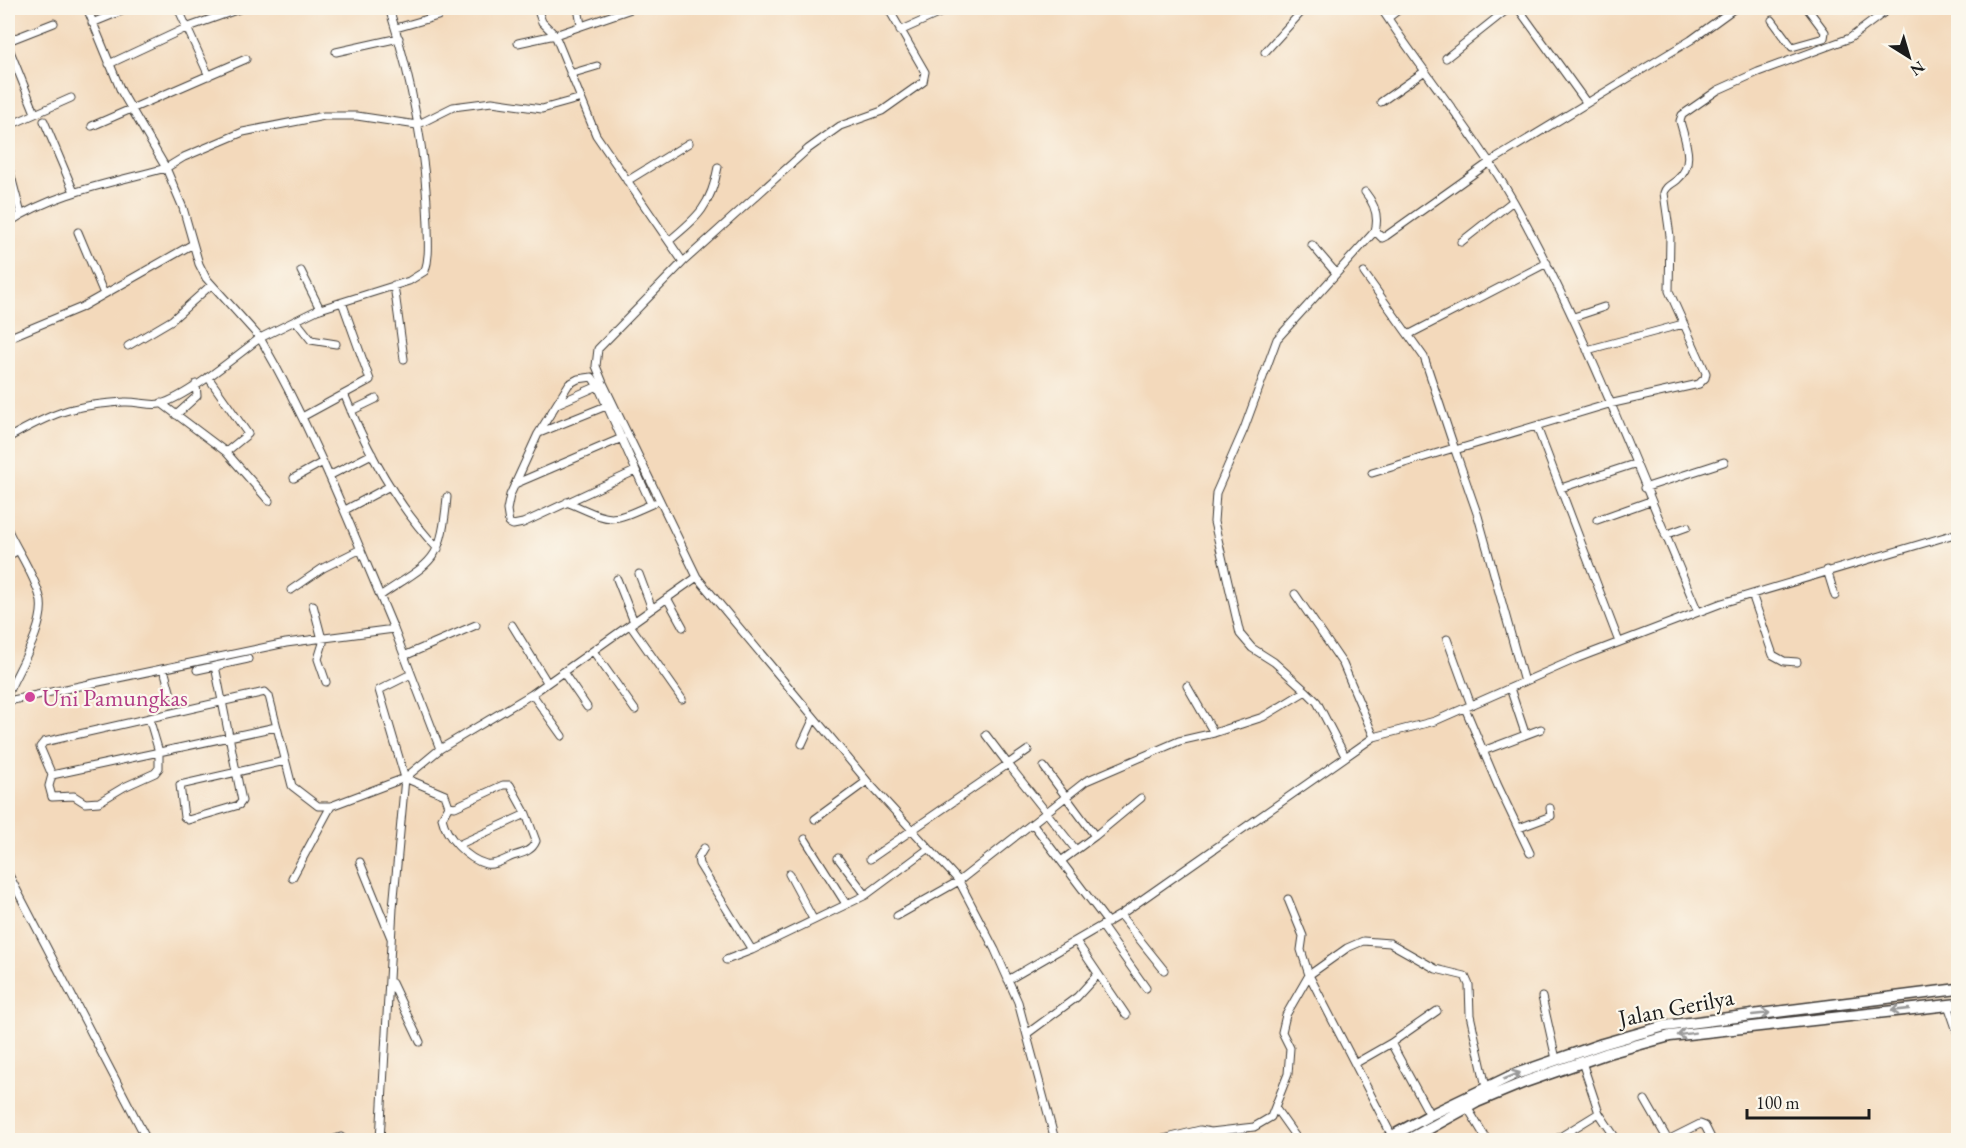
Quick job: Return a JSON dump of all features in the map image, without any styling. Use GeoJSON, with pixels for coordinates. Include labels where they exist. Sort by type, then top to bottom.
{"type":"FeatureCollection","features":[{"type":"Feature","properties":{"kind":"highway","name":"Jalan Gerilya"},"geometry":{"type":"LineString","coordinates":[[1408,1140],[1430,1115],[1486,1087],[1557,1059],[1665,1026],[1959,989]]}},
{"type":"Feature","properties":{"kind":"highway","name":"Jalan Gerilya"},"geometry":{"type":"LineString","coordinates":[[1389,1138],[1415,1130],[1582,1062],[1670,1036],[1953,1005]]}},
{"type":"Feature","properties":{"kind":"highway"},"geometry":{"type":"LineString","coordinates":[[1792,1022],[1793,1010]]}},
{"type":"Feature","properties":{"kind":"street"},"geometry":{"type":"LineString","coordinates":[[87,8],[109,64],[132,110],[166,168],[183,208],[199,264],[211,285],[260,338],[303,417],[345,510],[440,749]]}},
{"type":"Feature","properties":{"kind":"street"},"geometry":{"type":"LineString","coordinates":[[92,23],[129,8]]}},
{"type":"Feature","properties":{"kind":"street"},"geometry":{"type":"LineString","coordinates":[[178,8],[209,76]]}},
{"type":"Feature","properties":{"kind":"street"},"geometry":{"type":"LineString","coordinates":[[109,64],[186,28],[242,8]]}},
{"type":"Feature","properties":{"kind":"street"},"geometry":{"type":"LineString","coordinates":[[161,403],[208,377],[260,338],[320,309],[421,275],[427,266],[427,206],[417,125],[399,38],[388,8]]}},
{"type":"Feature","properties":{"kind":"street"},"geometry":{"type":"LineString","coordinates":[[537,8],[542,22],[555,35],[579,99],[596,135],[683,262]]}},
{"type":"Feature","properties":{"kind":"street"},"geometry":{"type":"LineString","coordinates":[[578,8],[580,25]]}},
{"type":"Feature","properties":{"kind":"street"},"geometry":{"type":"LineString","coordinates":[[518,43],[555,35],[634,8]]}},
{"type":"Feature","properties":{"kind":"street"},"geometry":{"type":"LineString","coordinates":[[655,503],[596,366],[595,356],[602,344],[683,262],[775,176],[840,126],[882,111],[925,79],[925,72],[888,8]]}},
{"type":"Feature","properties":{"kind":"street"},"geometry":{"type":"LineString","coordinates":[[1265,52],[1305,8]]}},
{"type":"Feature","properties":{"kind":"street"},"geometry":{"type":"LineString","coordinates":[[1381,8],[1490,162],[1547,263],[1574,317],[1698,612]]}},
{"type":"Feature","properties":{"kind":"street"},"geometry":{"type":"LineString","coordinates":[[1388,18],[1401,8]]}},
{"type":"Feature","properties":{"kind":"street"},"geometry":{"type":"LineString","coordinates":[[1446,58],[1509,8]]}},
{"type":"Feature","properties":{"kind":"street"},"geometry":{"type":"LineString","coordinates":[[1518,8],[1586,102]]}},
{"type":"Feature","properties":{"kind":"street"},"geometry":{"type":"LineString","coordinates":[[1346,756],[1317,702],[1274,662],[1252,648],[1240,634],[1214,522],[1216,493],[1244,429],[1277,339],[1336,273],[1378,234],[1586,102],[1691,40],[1735,8]]}},
{"type":"Feature","properties":{"kind":"street"},"geometry":{"type":"LineString","coordinates":[[1772,20],[1792,46],[1824,38],[1825,32],[1808,8]]}},
{"type":"Feature","properties":{"kind":"street"},"geometry":{"type":"LineString","coordinates":[[1372,473],[1538,427],[1609,404],[1699,384],[1705,378],[1706,373],[1669,291],[1670,236],[1663,204],[1666,188],[1681,176],[1689,156],[1680,121],[1682,115],[1718,90],[1758,72],[1850,38],[1890,8]]}},
{"type":"Feature","properties":{"kind":"street"},"geometry":{"type":"LineString","coordinates":[[900,31],[945,9]]}},
{"type":"Feature","properties":{"kind":"street"},"geometry":{"type":"LineString","coordinates":[[396,28],[438,16]]}},
{"type":"Feature","properties":{"kind":"street"},"geometry":{"type":"LineString","coordinates":[[8,41],[54,23]]}},
{"type":"Feature","properties":{"kind":"street"},"geometry":{"type":"LineString","coordinates":[[336,52],[399,38]]}},
{"type":"Feature","properties":{"kind":"street"},"geometry":{"type":"LineString","coordinates":[[8,46],[35,113]]}},
{"type":"Feature","properties":{"kind":"street"},"geometry":{"type":"LineString","coordinates":[[92,126],[246,59]]}},
{"type":"Feature","properties":{"kind":"street"},"geometry":{"type":"LineString","coordinates":[[570,74],[597,66]]}},
{"type":"Feature","properties":{"kind":"street"},"geometry":{"type":"LineString","coordinates":[[1381,102],[1425,71]]}},
{"type":"Feature","properties":{"kind":"street"},"geometry":{"type":"LineString","coordinates":[[8,126],[71,98]]}},
{"type":"Feature","properties":{"kind":"street"},"geometry":{"type":"LineString","coordinates":[[8,223],[42,203],[74,192],[166,168],[184,157],[243,132],[338,114],[417,125],[453,107],[492,102],[542,109],[579,99]]}},
{"type":"Feature","properties":{"kind":"street"},"geometry":{"type":"LineString","coordinates":[[44,121],[74,192]]}},
{"type":"Feature","properties":{"kind":"street"},"geometry":{"type":"LineString","coordinates":[[627,180],[689,143]]}},
{"type":"Feature","properties":{"kind":"street"},"geometry":{"type":"LineString","coordinates":[[8,165],[21,214]]}},
{"type":"Feature","properties":{"kind":"street"},"geometry":{"type":"LineString","coordinates":[[669,241],[702,213],[712,195],[718,167]]}},
{"type":"Feature","properties":{"kind":"street"},"geometry":{"type":"LineString","coordinates":[[1365,192],[1375,211],[1378,234]]}},
{"type":"Feature","properties":{"kind":"street"},"geometry":{"type":"LineString","coordinates":[[1461,242],[1513,201]]}},
{"type":"Feature","properties":{"kind":"street"},"geometry":{"type":"LineString","coordinates":[[78,232],[104,294]]}},
{"type":"Feature","properties":{"kind":"street"},"geometry":{"type":"LineString","coordinates":[[8,338],[68,314],[193,244]]}},
{"type":"Feature","properties":{"kind":"street"},"geometry":{"type":"LineString","coordinates":[[1312,245],[1336,273]]}},
{"type":"Feature","properties":{"kind":"street"},"geometry":{"type":"LineString","coordinates":[[1410,334],[1547,263]]}},
{"type":"Feature","properties":{"kind":"street"},"geometry":{"type":"LineString","coordinates":[[301,272],[320,309]]}},
{"type":"Feature","properties":{"kind":"street"},"geometry":{"type":"LineString","coordinates":[[1364,273],[1410,334],[1424,357],[1478,516],[1524,682]]}},
{"type":"Feature","properties":{"kind":"street"},"geometry":{"type":"LineString","coordinates":[[128,346],[172,320],[211,285]]}},
{"type":"Feature","properties":{"kind":"street"},"geometry":{"type":"LineString","coordinates":[[394,285],[404,359]]}},
{"type":"Feature","properties":{"kind":"street"},"geometry":{"type":"LineString","coordinates":[[303,417],[345,396],[368,382],[370,378],[342,302]]}},
{"type":"Feature","properties":{"kind":"street"},"geometry":{"type":"LineString","coordinates":[[1574,317],[1604,308]]}},
{"type":"Feature","properties":{"kind":"street"},"geometry":{"type":"LineString","coordinates":[[296,321],[311,340],[336,344]]}},
{"type":"Feature","properties":{"kind":"street"},"geometry":{"type":"LineString","coordinates":[[1587,350],[1683,324]]}},
{"type":"Feature","properties":{"kind":"street"},"geometry":{"type":"LineString","coordinates":[[636,471],[513,525],[509,523],[508,503],[538,434],[569,384],[590,376],[598,386],[636,471],[697,577],[867,781],[959,881],[1008,980],[1028,1033],[1035,1069],[1055,1140]]}},
{"type":"Feature","properties":{"kind":"street"},"geometry":{"type":"LineString","coordinates":[[208,377],[248,434],[226,452]]}},
{"type":"Feature","properties":{"kind":"street"},"geometry":{"type":"LineString","coordinates":[[176,414],[197,396],[196,384]]}},
{"type":"Feature","properties":{"kind":"street"},"geometry":{"type":"LineString","coordinates":[[556,405],[598,386]]}},
{"type":"Feature","properties":{"kind":"street"},"geometry":{"type":"LineString","coordinates":[[345,396],[390,486],[415,524],[438,549]]}},
{"type":"Feature","properties":{"kind":"street"},"geometry":{"type":"LineString","coordinates":[[351,411],[376,399]]}},
{"type":"Feature","properties":{"kind":"street"},"geometry":{"type":"LineString","coordinates":[[8,438],[45,417],[73,407],[133,401],[161,403],[226,452],[256,482],[269,501]]}},
{"type":"Feature","properties":{"kind":"street"},"geometry":{"type":"LineString","coordinates":[[538,434],[606,405]]}},
{"type":"Feature","properties":{"kind":"street"},"geometry":{"type":"LineString","coordinates":[[1538,427],[1619,642]]}},
{"type":"Feature","properties":{"kind":"street"},"geometry":{"type":"LineString","coordinates":[[517,483],[622,438]]}},
{"type":"Feature","properties":{"kind":"street"},"geometry":{"type":"LineString","coordinates":[[329,476],[372,454]]}},
{"type":"Feature","properties":{"kind":"street"},"geometry":{"type":"LineString","coordinates":[[294,478],[323,462]]}},
{"type":"Feature","properties":{"kind":"street"},"geometry":{"type":"LineString","coordinates":[[1644,488],[1724,462]]}},
{"type":"Feature","properties":{"kind":"street"},"geometry":{"type":"LineString","coordinates":[[1561,488],[1634,464]]}},
{"type":"Feature","properties":{"kind":"street"},"geometry":{"type":"LineString","coordinates":[[345,510],[390,486]]}},
{"type":"Feature","properties":{"kind":"street"},"geometry":{"type":"LineString","coordinates":[[380,596],[429,562],[438,549],[444,535],[447,497]]}},
{"type":"Feature","properties":{"kind":"street"},"geometry":{"type":"LineString","coordinates":[[1598,520],[1650,501]]}},
{"type":"Feature","properties":{"kind":"street"},"geometry":{"type":"LineString","coordinates":[[567,502],[609,520],[618,520],[655,503]]}},
{"type":"Feature","properties":{"kind":"street"},"geometry":{"type":"LineString","coordinates":[[1665,535],[1687,526]]}},
{"type":"Feature","properties":{"kind":"street"},"geometry":{"type":"LineString","coordinates":[[8,530],[40,597],[42,608],[36,630],[8,693]]}},
{"type":"Feature","properties":{"kind":"street"},"geometry":{"type":"LineString","coordinates":[[1008,980],[1105,925],[1374,737],[1435,721],[1619,642],[1698,612],[1827,570],[1959,533]]}},
{"type":"Feature","properties":{"kind":"street"},"geometry":{"type":"LineString","coordinates":[[291,590],[323,568],[361,549]]}},
{"type":"Feature","properties":{"kind":"street"},"geometry":{"type":"LineString","coordinates":[[8,556],[17,551]]}},
{"type":"Feature","properties":{"kind":"street"},"geometry":{"type":"LineString","coordinates":[[1827,570],[1835,597]]}},
{"type":"Feature","properties":{"kind":"street"},"geometry":{"type":"LineString","coordinates":[[639,574],[652,609]]}},
{"type":"Feature","properties":{"kind":"street"},"geometry":{"type":"LineString","coordinates":[[150,718],[159,752],[159,768],[155,773],[95,803],[86,803],[74,796],[52,797],[49,786],[52,776],[40,747],[44,742],[222,700],[265,692],[269,696],[285,760],[295,789],[318,806],[331,806],[405,778],[440,749],[532,694],[697,577]]}},
{"type":"Feature","properties":{"kind":"street"},"geometry":{"type":"LineString","coordinates":[[617,579],[632,623],[682,699]]}},
{"type":"Feature","properties":{"kind":"street"},"geometry":{"type":"LineString","coordinates":[[1296,594],[1343,664],[1374,737]]}},
{"type":"Feature","properties":{"kind":"street"},"geometry":{"type":"LineString","coordinates":[[1752,594],[1773,655],[1784,661],[1797,662]]}},
{"type":"Feature","properties":{"kind":"street"},"geometry":{"type":"LineString","coordinates":[[667,598],[683,627]]}},
{"type":"Feature","properties":{"kind":"street"},"geometry":{"type":"LineString","coordinates":[[313,605],[322,638],[318,659],[326,681]]}},
{"type":"Feature","properties":{"kind":"street"},"geometry":{"type":"LineString","coordinates":[[404,656],[476,625]]}},
{"type":"Feature","properties":{"kind":"street"},"geometry":{"type":"LineString","coordinates":[[512,625],[547,682]]}},
{"type":"Feature","properties":{"kind":"street"},"geometry":{"type":"LineString","coordinates":[[8,701],[286,643],[394,629]]}},
{"type":"Feature","properties":{"kind":"street"},"geometry":{"type":"LineString","coordinates":[[1447,639],[1483,751],[1530,852]]}},
{"type":"Feature","properties":{"kind":"street"},"geometry":{"type":"LineString","coordinates":[[593,651],[635,710]]}},
{"type":"Feature","properties":{"kind":"street"},"geometry":{"type":"LineString","coordinates":[[197,670],[248,659]]}},
{"type":"Feature","properties":{"kind":"street"},"geometry":{"type":"LineString","coordinates":[[214,666],[237,773],[241,804],[186,819],[178,786],[237,773],[285,760]]}},
{"type":"Feature","properties":{"kind":"street"},"geometry":{"type":"LineString","coordinates":[[164,669],[171,695]]}},
{"type":"Feature","properties":{"kind":"street"},"geometry":{"type":"LineString","coordinates":[[562,672],[587,707]]}},
{"type":"Feature","properties":{"kind":"street"},"geometry":{"type":"LineString","coordinates":[[380,1140],[393,946],[393,908],[405,778],[379,694],[381,688],[411,674]]}},
{"type":"Feature","properties":{"kind":"street"},"geometry":{"type":"LineString","coordinates":[[1187,686],[1215,733]]}},
{"type":"Feature","properties":{"kind":"street"},"geometry":{"type":"LineString","coordinates":[[1510,688],[1524,730]]}},
{"type":"Feature","properties":{"kind":"street"},"geometry":{"type":"LineString","coordinates":[[897,916],[959,881],[1091,778],[1179,741],[1215,733],[1263,717],[1306,691]]}},
{"type":"Feature","properties":{"kind":"street"},"geometry":{"type":"LineString","coordinates":[[532,694],[562,736]]}},
{"type":"Feature","properties":{"kind":"street"},"geometry":{"type":"LineString","coordinates":[[802,744],[814,717]]}},
{"type":"Feature","properties":{"kind":"street"},"geometry":{"type":"LineString","coordinates":[[52,776],[276,727]]}},
{"type":"Feature","properties":{"kind":"street"},"geometry":{"type":"LineString","coordinates":[[1483,751],[1540,729]]}},
{"type":"Feature","properties":{"kind":"street"},"geometry":{"type":"LineString","coordinates":[[986,735],[1076,850]]}},
{"type":"Feature","properties":{"kind":"street"},"geometry":{"type":"LineString","coordinates":[[870,859],[1028,750]]}},
{"type":"Feature","properties":{"kind":"street"},"geometry":{"type":"LineString","coordinates":[[1044,767],[1095,837]]}},
{"type":"Feature","properties":{"kind":"street"},"geometry":{"type":"LineString","coordinates":[[405,778],[445,795],[449,806]]}},
{"type":"Feature","properties":{"kind":"street"},"geometry":{"type":"LineString","coordinates":[[815,819],[867,781]]}},
{"type":"Feature","properties":{"kind":"street"},"geometry":{"type":"LineString","coordinates":[[504,785],[510,785],[526,814],[536,841],[531,849],[495,863],[486,864],[474,858],[458,844],[443,824],[442,818],[449,806],[455,807],[504,785]]}},
{"type":"Feature","properties":{"kind":"street"},"geometry":{"type":"LineString","coordinates":[[1061,861],[1095,837],[1141,798]]}},
{"type":"Feature","properties":{"kind":"street"},"geometry":{"type":"LineString","coordinates":[[292,878],[331,806]]}},
{"type":"Feature","properties":{"kind":"street"},"geometry":{"type":"LineString","coordinates":[[1519,828],[1551,816],[1550,808]]}},
{"type":"Feature","properties":{"kind":"street"},"geometry":{"type":"LineString","coordinates":[[458,844],[526,814]]}},
{"type":"Feature","properties":{"kind":"street"},"geometry":{"type":"LineString","coordinates":[[1033,824],[1061,861],[1146,988]]}},
{"type":"Feature","properties":{"kind":"street"},"geometry":{"type":"LineString","coordinates":[[805,839],[846,904]]}},
{"type":"Feature","properties":{"kind":"street"},"geometry":{"type":"LineString","coordinates":[[704,848],[698,858],[699,864],[752,950]]}},
{"type":"Feature","properties":{"kind":"street"},"geometry":{"type":"LineString","coordinates":[[726,960],[752,950],[866,895],[928,849]]}},
{"type":"Feature","properties":{"kind":"street"},"geometry":{"type":"LineString","coordinates":[[838,858],[866,895]]}},
{"type":"Feature","properties":{"kind":"street"},"geometry":{"type":"LineString","coordinates":[[360,862],[393,946]]}},
{"type":"Feature","properties":{"kind":"street"},"geometry":{"type":"LineString","coordinates":[[8,873],[147,1140]]}},
{"type":"Feature","properties":{"kind":"street"},"geometry":{"type":"LineString","coordinates":[[789,874],[813,919]]}},
{"type":"Feature","properties":{"kind":"street"},"geometry":{"type":"LineString","coordinates":[[1288,899],[1303,936],[1301,950],[1309,975],[1356,1064],[1389,1138]]}},
{"type":"Feature","properties":{"kind":"street"},"geometry":{"type":"LineString","coordinates":[[1120,915],[1164,970]]}},
{"type":"Feature","properties":{"kind":"street"},"geometry":{"type":"LineString","coordinates":[[1159,1140],[1200,1130],[1211,1132],[1254,1127],[1266,1122],[1276,1109],[1290,1061],[1290,1048],[1282,1032],[1283,1022],[1309,975],[1347,948],[1363,941],[1374,940],[1390,944],[1436,969],[1465,976],[1468,985],[1470,1015],[1486,1087]]}},
{"type":"Feature","properties":{"kind":"street"},"geometry":{"type":"LineString","coordinates":[[1077,941],[1126,1015]]}},
{"type":"Feature","properties":{"kind":"street"},"geometry":{"type":"LineString","coordinates":[[1028,1033],[1075,999],[1098,974]]}},
{"type":"Feature","properties":{"kind":"street"},"geometry":{"type":"LineString","coordinates":[[390,981],[420,1042]]}},
{"type":"Feature","properties":{"kind":"street"},"geometry":{"type":"LineString","coordinates":[[1542,997],[1557,1059]]}},
{"type":"Feature","properties":{"kind":"street"},"geometry":{"type":"LineString","coordinates":[[1953,1005],[1959,1034]]}},
{"type":"Feature","properties":{"kind":"street"},"geometry":{"type":"LineString","coordinates":[[1356,1064],[1391,1044],[1437,1011]]}},
{"type":"Feature","properties":{"kind":"street"},"geometry":{"type":"LineString","coordinates":[[1391,1044],[1430,1115]]}},
{"type":"Feature","properties":{"kind":"street"},"geometry":{"type":"LineString","coordinates":[[1582,1062],[1599,1113],[1617,1140]]}},
{"type":"Feature","properties":{"kind":"street"},"geometry":{"type":"LineString","coordinates":[[1645,1100],[1668,1140],[1700,1124],[1706,1126],[1713,1140]]}},
{"type":"Feature","properties":{"kind":"street"},"geometry":{"type":"LineString","coordinates":[[1467,1107],[1487,1140]]}},
{"type":"Feature","properties":{"kind":"street"},"geometry":{"type":"LineString","coordinates":[[1276,1109],[1298,1140]]}},
{"type":"Feature","properties":{"kind":"street"},"geometry":{"type":"LineString","coordinates":[[1555,1140],[1599,1113]]}},
{"type":"Feature","properties":{"kind":"street"},"geometry":{"type":"LineString","coordinates":[[332,1140],[341,1137],[345,1140]]}},
{"type":"Feature","properties":{"kind":"street"},"geometry":{"type":"LineString","coordinates":[[1102,1140],[1112,1140]]}},
{"type":"Feature","properties":{"kind":"place","name":"Uni Pamungkas"},"geometry":{"type":"Point","coordinates":[30,697]}}]}
